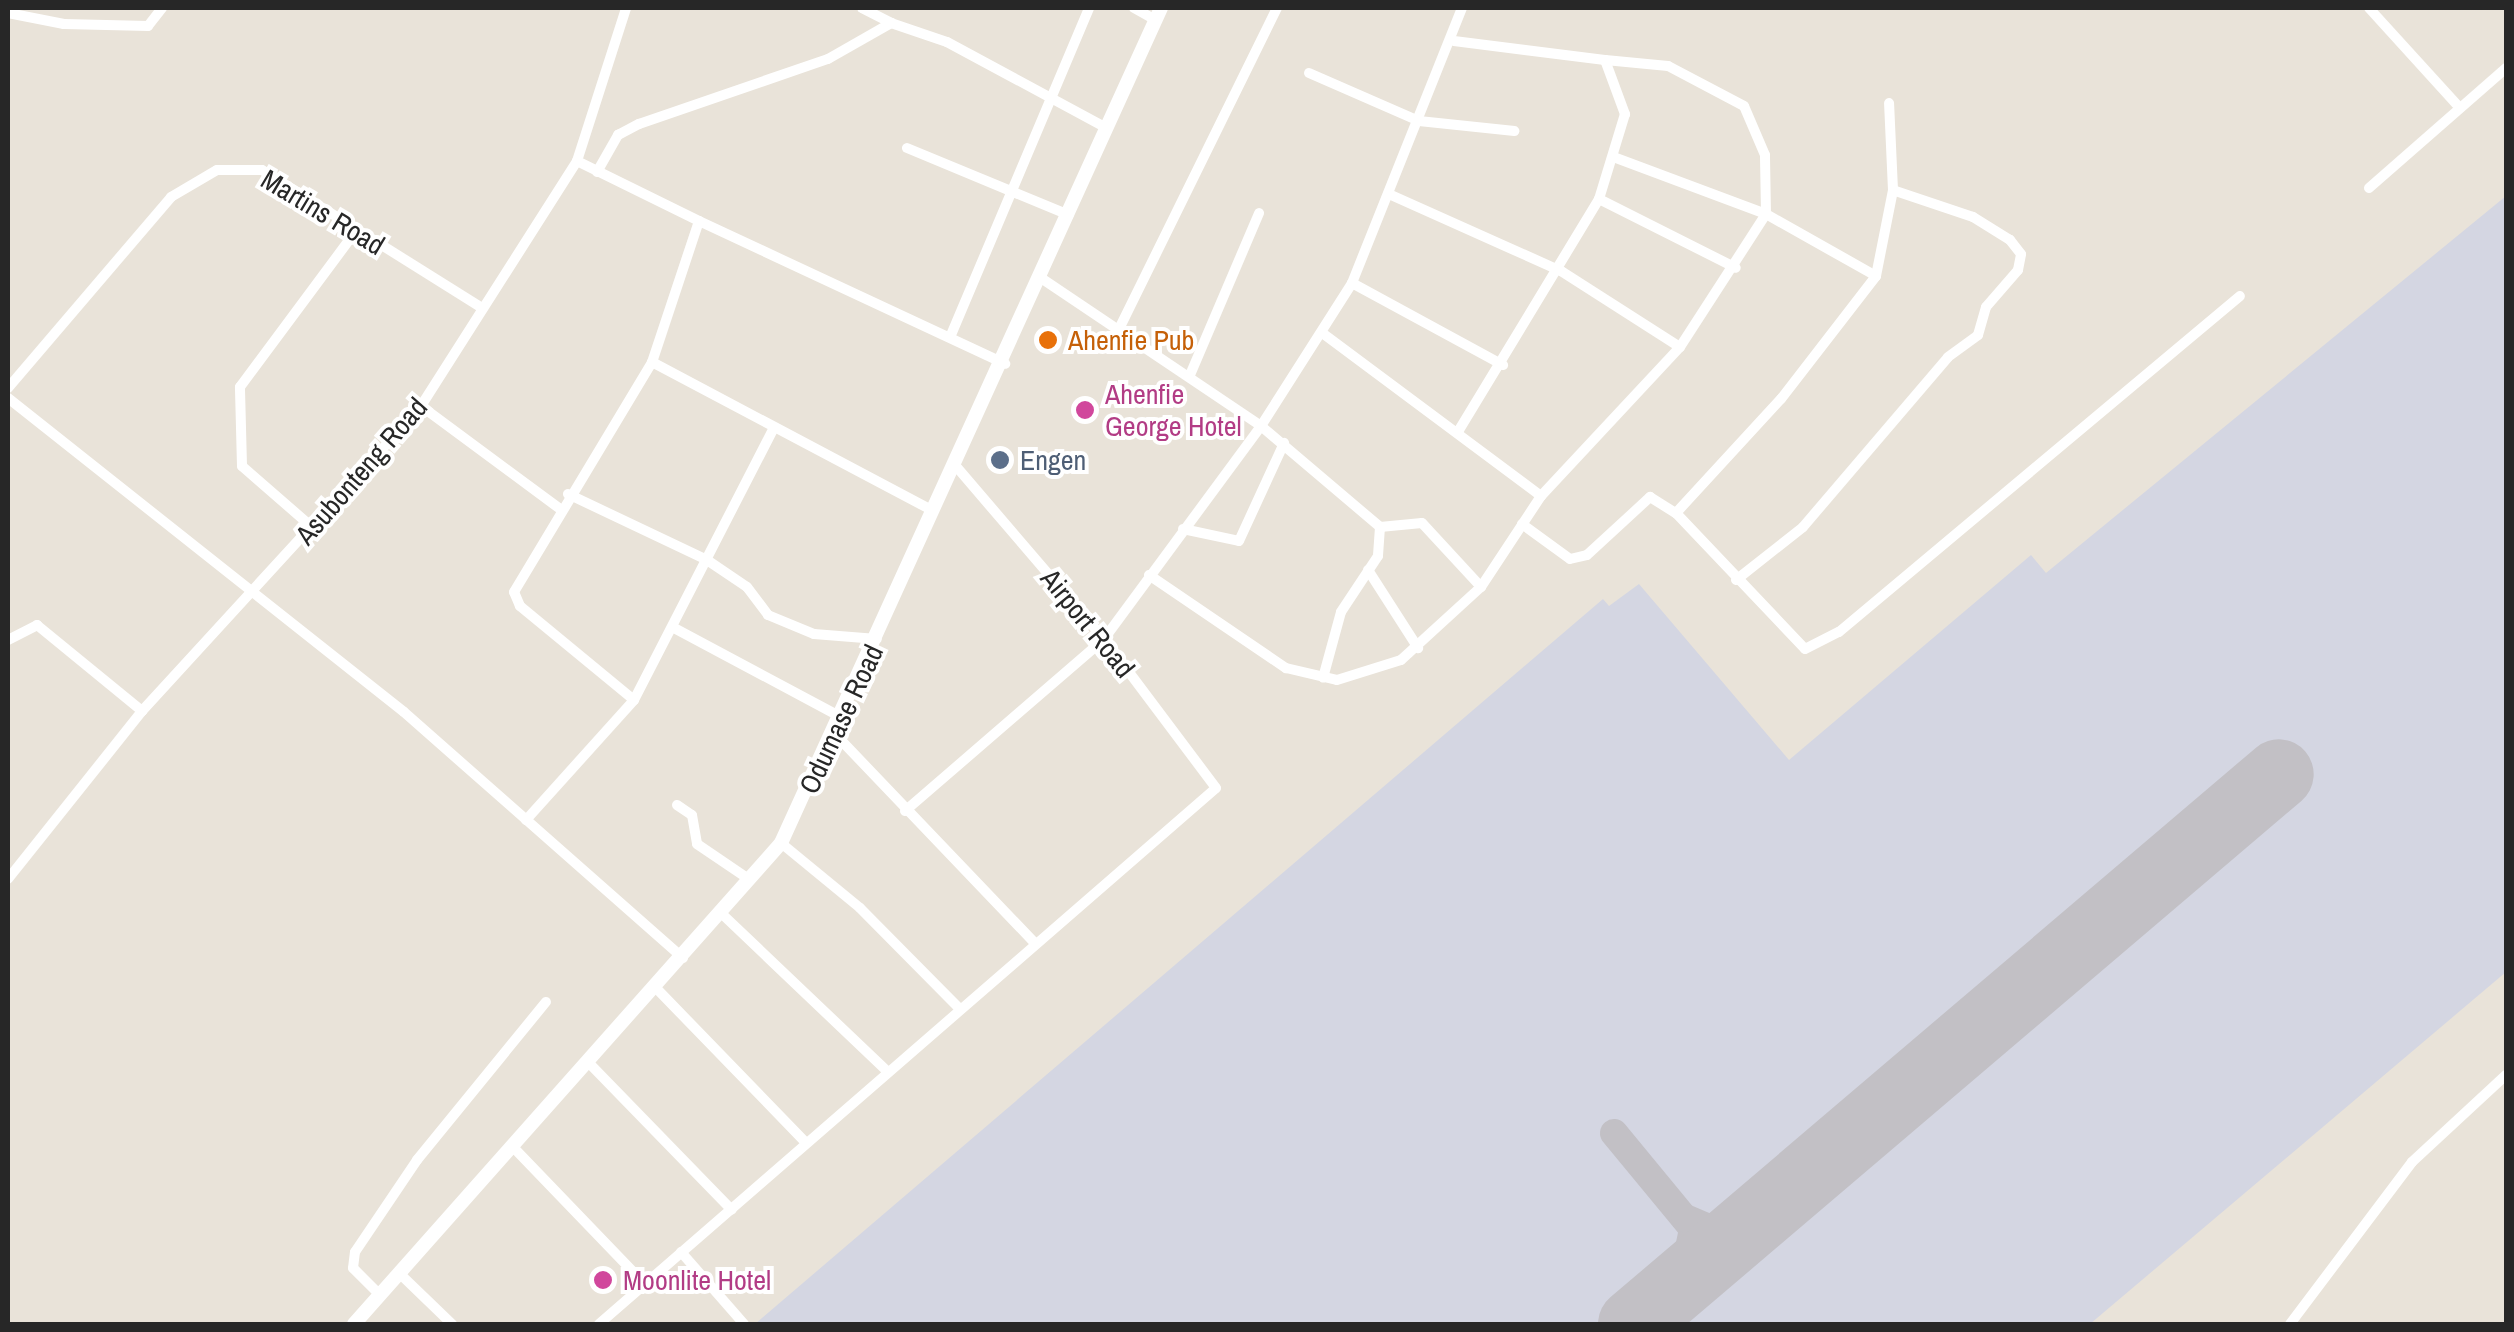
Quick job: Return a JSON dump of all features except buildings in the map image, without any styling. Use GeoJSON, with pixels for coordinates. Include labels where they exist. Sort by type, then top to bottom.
{"type":"FeatureCollection","features":[{"type":"Feature","properties":{"kind":"main road","name":"Odumase Road"},"geometry":{"type":"LineString","coordinates":[[354,1324],[684,959],[781,843],[844,718],[930,509],[1005,364],[1159,14]]}},
{"type":"Feature","properties":{"kind":"street"},"geometry":{"type":"LineString","coordinates":[[8,13],[64,24],[148,26],[162,8]]}},
{"type":"Feature","properties":{"kind":"street","name":"Asubonteng Road"},"geometry":{"type":"LineString","coordinates":[[8,878],[142,711],[256,594],[421,406],[480,307],[577,161],[626,8]]}},
{"type":"Feature","properties":{"kind":"street"},"geometry":{"type":"LineString","coordinates":[[862,8],[947,42],[1107,128]]}},
{"type":"Feature","properties":{"kind":"street"},"geometry":{"type":"LineString","coordinates":[[950,334],[1089,8]]}},
{"type":"Feature","properties":{"kind":"street"},"geometry":{"type":"LineString","coordinates":[[1134,8],[1159,14]]}},
{"type":"Feature","properties":{"kind":"street"},"geometry":{"type":"LineString","coordinates":[[1120,328],[1277,8]]}},
{"type":"Feature","properties":{"kind":"street"},"geometry":{"type":"LineString","coordinates":[[905,810],[1104,639],[1325,335],[1391,195],[1454,40],[1462,8]]}},
{"type":"Feature","properties":{"kind":"street"},"geometry":{"type":"LineString","coordinates":[[2369,8],[2460,108]]}},
{"type":"Feature","properties":{"kind":"street"},"geometry":{"type":"LineString","coordinates":[[597,172],[618,135],[638,124],[828,59],[891,22]]}},
{"type":"Feature","properties":{"kind":"street"},"geometry":{"type":"LineString","coordinates":[[1149,574],[1286,668],[1323,678],[1369,674],[1418,648],[1481,587],[1541,496],[1680,347],[1736,268],[1766,214],[1766,155],[1744,106],[1668,66],[1454,40]]}},
{"type":"Feature","properties":{"kind":"street"},"geometry":{"type":"LineString","coordinates":[[1460,430],[1561,271],[1600,199],[1616,158],[1623,101],[1605,60]]}},
{"type":"Feature","properties":{"kind":"street"},"geometry":{"type":"LineString","coordinates":[[2368,188],[2506,68]]}},
{"type":"Feature","properties":{"kind":"street"},"geometry":{"type":"LineString","coordinates":[[1308,73],[1419,122],[1514,131]]}},
{"type":"Feature","properties":{"kind":"street"},"geometry":{"type":"LineString","coordinates":[[1676,512],[1781,399],[1876,276],[1893,190],[1889,103]]}},
{"type":"Feature","properties":{"kind":"street"},"geometry":{"type":"LineString","coordinates":[[907,148],[1013,187],[1069,216]]}},
{"type":"Feature","properties":{"kind":"street"},"geometry":{"type":"LineString","coordinates":[[1616,158],[1766,214],[1876,276]]}},
{"type":"Feature","properties":{"kind":"street"},"geometry":{"type":"LineString","coordinates":[[577,161],[950,334],[1005,364]]}},
{"type":"Feature","properties":{"kind":"street","name":"Martins Road"},"geometry":{"type":"LineString","coordinates":[[8,388],[194,179],[262,170],[355,232],[480,307]]}},
{"type":"Feature","properties":{"kind":"street"},"geometry":{"type":"LineString","coordinates":[[1736,580],[1802,527],[1948,357],[1978,335],[1986,307],[2018,270],[2020,254],[2010,240],[1972,217],[1893,190]]}},
{"type":"Feature","properties":{"kind":"street"},"geometry":{"type":"LineString","coordinates":[[1391,195],[1561,271],[1680,347]]}},
{"type":"Feature","properties":{"kind":"street"},"geometry":{"type":"LineString","coordinates":[[1600,199],[1736,268]]}},
{"type":"Feature","properties":{"kind":"street"},"geometry":{"type":"LineString","coordinates":[[1190,375],[1259,213]]}},
{"type":"Feature","properties":{"kind":"street"},"geometry":{"type":"LineString","coordinates":[[634,700],[520,606],[514,592],[559,508],[652,362],[700,221]]}},
{"type":"Feature","properties":{"kind":"street"},"geometry":{"type":"LineString","coordinates":[[313,528],[242,466],[240,387],[355,232]]}},
{"type":"Feature","properties":{"kind":"street"},"geometry":{"type":"LineString","coordinates":[[1041,278],[1261,426],[1380,526],[1383,540],[1331,636],[1323,678]]}},
{"type":"Feature","properties":{"kind":"street"},"geometry":{"type":"LineString","coordinates":[[1352,283],[1504,365]]}},
{"type":"Feature","properties":{"kind":"street"},"geometry":{"type":"LineString","coordinates":[[1522,524],[1570,559],[1586,555],[1650,497],[1676,512],[1786,637],[1805,649],[1827,640],[2240,296]]}},
{"type":"Feature","properties":{"kind":"street"},"geometry":{"type":"LineString","coordinates":[[1325,335],[1460,430],[1541,496]]}},
{"type":"Feature","properties":{"kind":"street"},"geometry":{"type":"LineString","coordinates":[[652,362],[773,430],[930,509]]}},
{"type":"Feature","properties":{"kind":"street"},"geometry":{"type":"LineString","coordinates":[[8,398],[256,594],[526,820],[684,959]]}},
{"type":"Feature","properties":{"kind":"street"},"geometry":{"type":"LineString","coordinates":[[421,406],[559,508]]}},
{"type":"Feature","properties":{"kind":"street"},"geometry":{"type":"LineString","coordinates":[[526,820],[634,700],[676,628],[773,430]]}},
{"type":"Feature","properties":{"kind":"street"},"geometry":{"type":"LineString","coordinates":[[1183,529],[1239,541],[1284,444]]}},
{"type":"Feature","properties":{"kind":"street","name":"Airport Road"},"geometry":{"type":"LineString","coordinates":[[954,464],[1104,639],[1216,788],[1034,942]]}},
{"type":"Feature","properties":{"kind":"street"},"geometry":{"type":"LineString","coordinates":[[568,494],[707,560],[747,587],[768,615],[814,634],[878,639]]}},
{"type":"Feature","properties":{"kind":"street"},"geometry":{"type":"LineString","coordinates":[[1380,526],[1422,523],[1481,587]]}},
{"type":"Feature","properties":{"kind":"street"},"geometry":{"type":"LineString","coordinates":[[1368,570],[1418,648]]}},
{"type":"Feature","properties":{"kind":"street"},"geometry":{"type":"LineString","coordinates":[[8,640],[37,625],[142,711]]}},
{"type":"Feature","properties":{"kind":"street"},"geometry":{"type":"LineString","coordinates":[[676,628],[844,718]]}},
{"type":"Feature","properties":{"kind":"street"},"geometry":{"type":"LineString","coordinates":[[599,1324],[1034,942],[836,735]]}},
{"type":"Feature","properties":{"kind":"street"},"geometry":{"type":"LineString","coordinates":[[678,805],[692,815],[697,844],[750,880]]}},
{"type":"Feature","properties":{"kind":"street"},"geometry":{"type":"LineString","coordinates":[[781,843],[870,917],[959,1008]]}},
{"type":"Feature","properties":{"kind":"street"},"geometry":{"type":"LineString","coordinates":[[721,914],[887,1071]]}},
{"type":"Feature","properties":{"kind":"street"},"geometry":{"type":"LineString","coordinates":[[657,989],[806,1142]]}},
{"type":"Feature","properties":{"kind":"street"},"geometry":{"type":"LineString","coordinates":[[380,1294],[354,1268],[355,1252],[417,1160],[546,1002]]}},
{"type":"Feature","properties":{"kind":"street"},"geometry":{"type":"LineString","coordinates":[[588,1062],[732,1210]]}},
{"type":"Feature","properties":{"kind":"street"},"geometry":{"type":"LineString","coordinates":[[2290,1324],[2412,1162],[2506,1075]]}},
{"type":"Feature","properties":{"kind":"street"},"geometry":{"type":"LineString","coordinates":[[513,1146],[644,1283]]}},
{"type":"Feature","properties":{"kind":"street"},"geometry":{"type":"LineString","coordinates":[[681,1252],[744,1324]]}},
{"type":"Feature","properties":{"kind":"street"},"geometry":{"type":"LineString","coordinates":[[399,1273],[452,1324]]}},
{"type":"Feature","properties":{"kind":"shaded area"},"geometry":{"type":"Polygon","coordinates":[[[2506,196],[2506,972],[2090,1324],[755,1324],[1603,599],[1609,606],[1639,584],[1789,760],[2031,555],[2046,573],[2506,196]]]}},
{"type":"Feature","properties":{"kind":"taxiway"},"geometry":{"type":"LineString","coordinates":[[1614,1133],[1693,1229],[1682,1283]]}},
{"type":"Feature","properties":{"kind":"taxiway"},"geometry":{"type":"LineString","coordinates":[[1685,1218],[1713,1230],[1752,1224]]}},
{"type":"Feature","properties":{"kind":"runway"},"geometry":{"type":"LineString","coordinates":[[1633,1324],[2279,774]]}},
{"type":"Feature","properties":{"kind":"place","name":"Ahenfie Pub"},"geometry":{"type":"Point","coordinates":[1048,340]}},
{"type":"Feature","properties":{"kind":"place","name":"Ahenfie George Hotel"},"geometry":{"type":"Point","coordinates":[1085,410]}},
{"type":"Feature","properties":{"kind":"place","name":"Engen"},"geometry":{"type":"Point","coordinates":[1000,460]}},
{"type":"Feature","properties":{"kind":"place","name":"Moonlite Hotel"},"geometry":{"type":"Point","coordinates":[603,1280]}}]}
